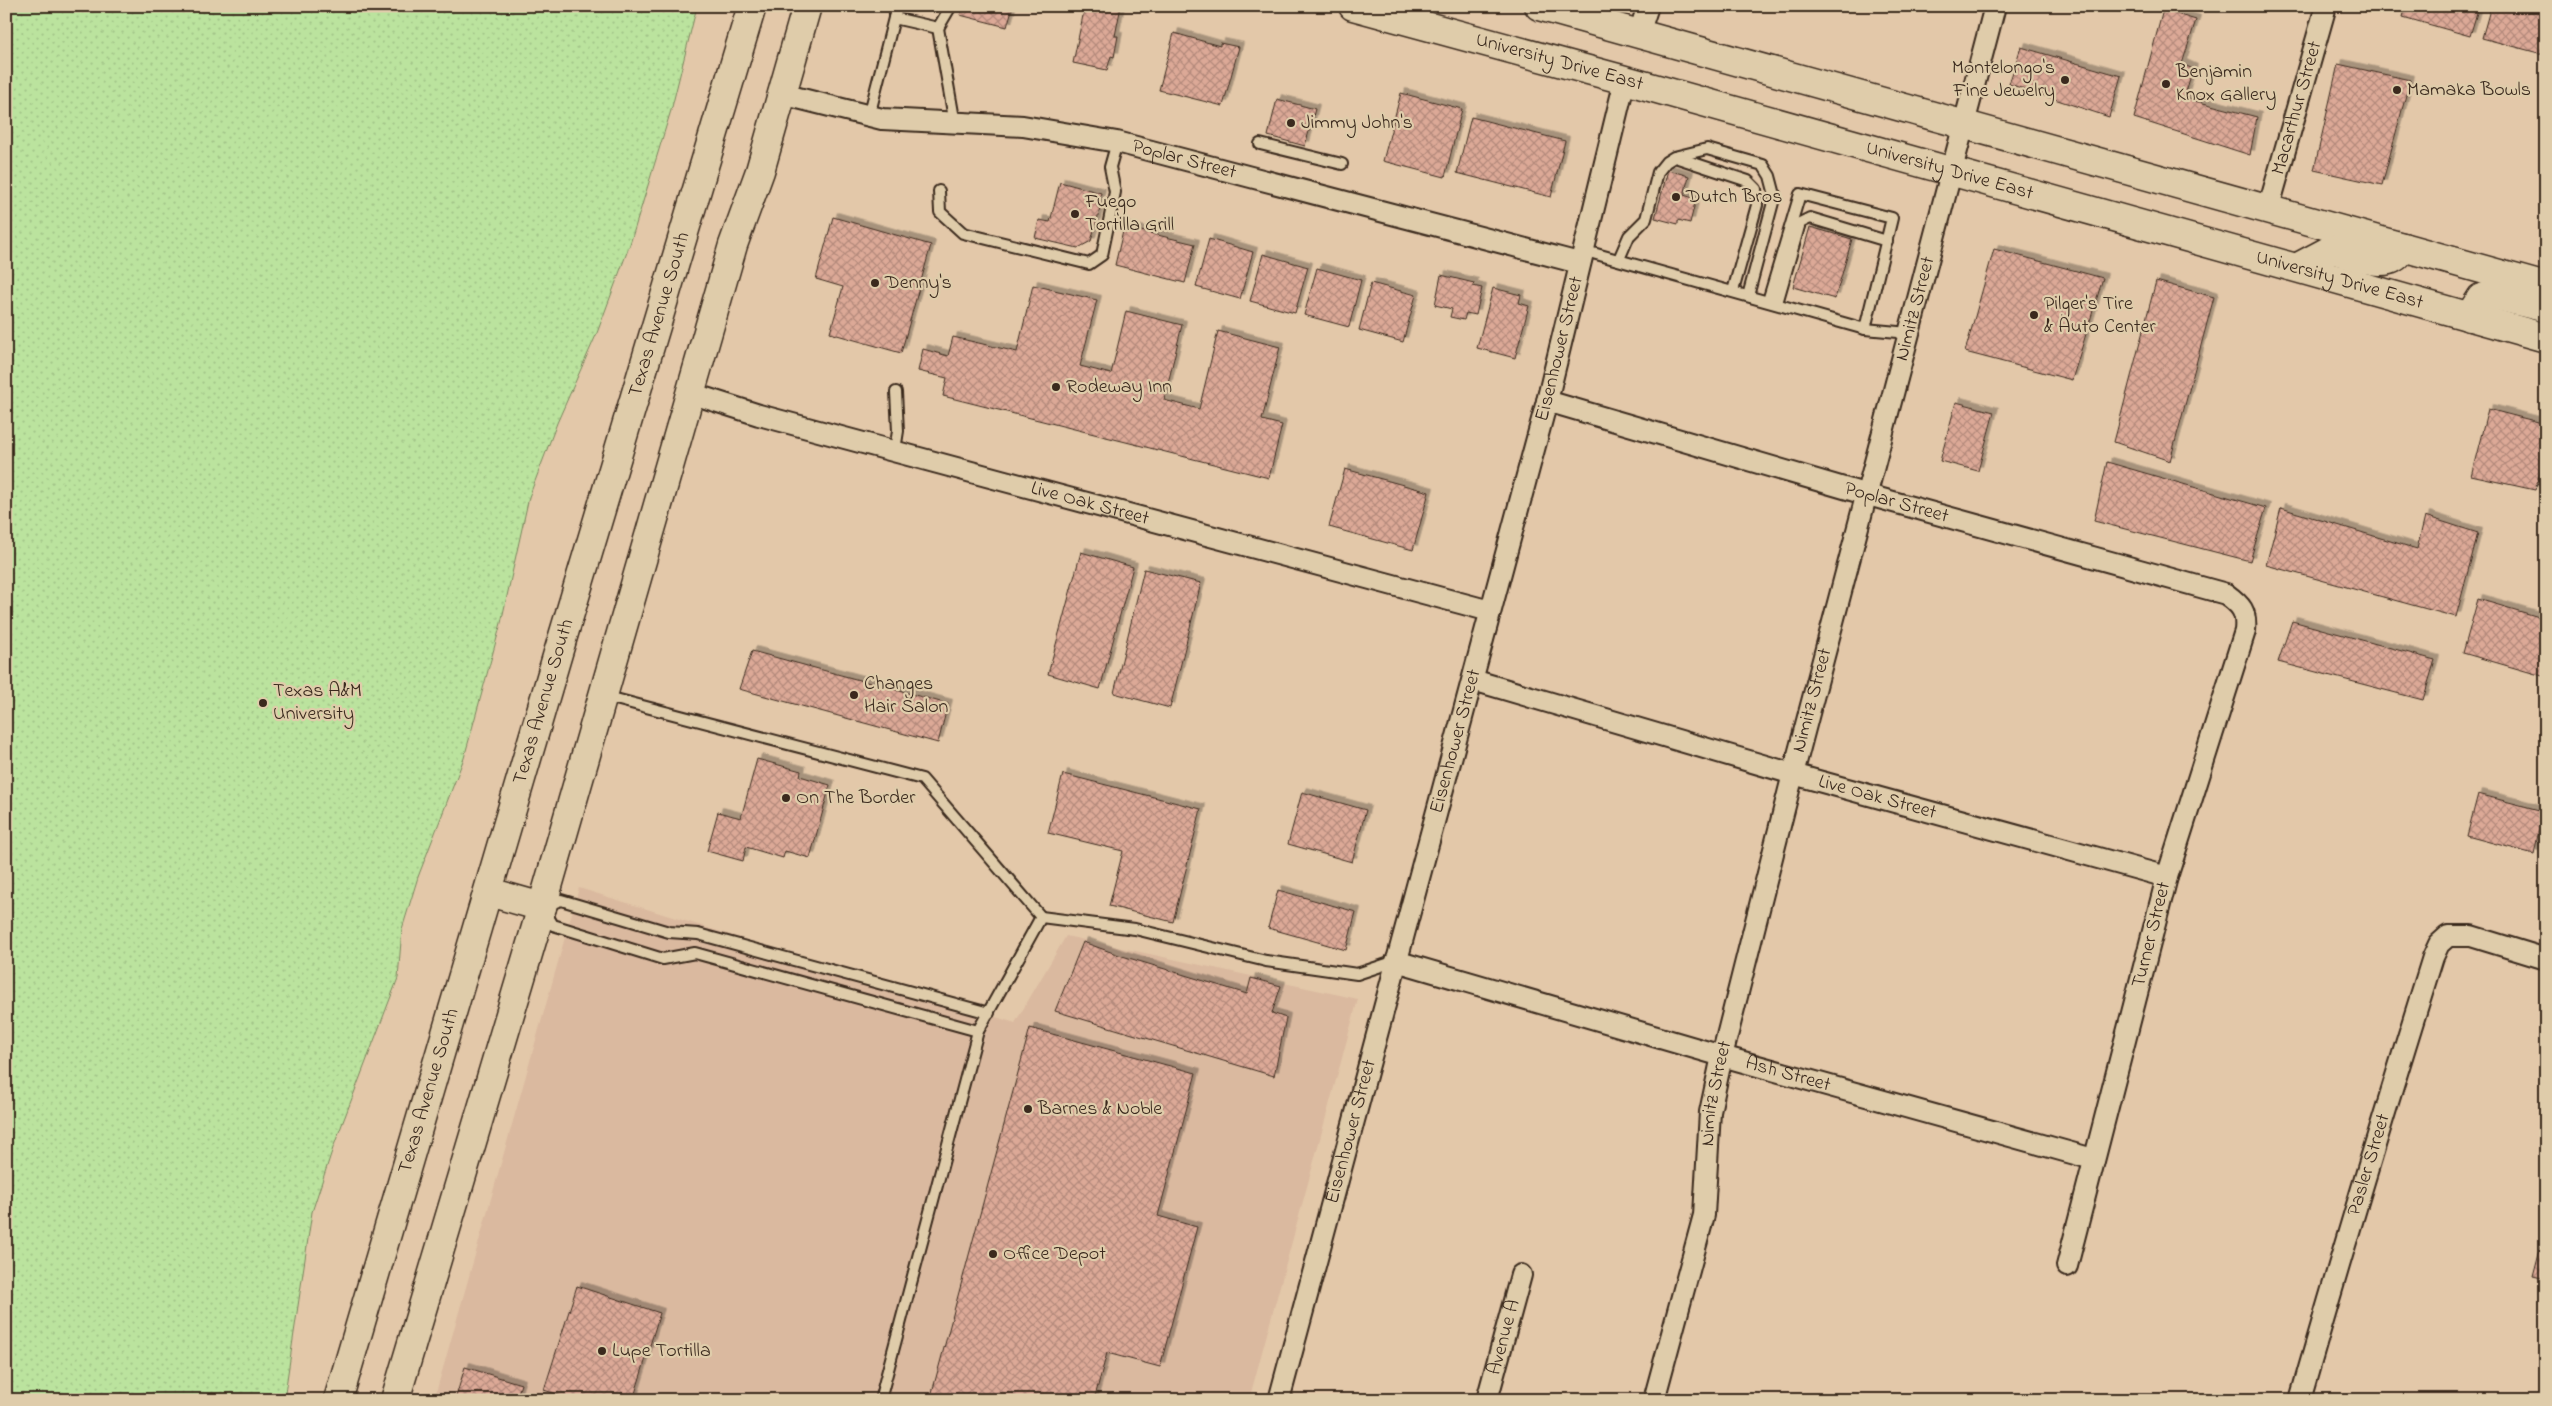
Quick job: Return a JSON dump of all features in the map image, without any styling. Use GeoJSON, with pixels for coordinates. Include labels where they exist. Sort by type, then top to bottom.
{"type":"FeatureCollection","features":[{"type":"Feature","properties":{"kind":"main road","name":"Texas Avenue South"},"geometry":{"type":"LineString","coordinates":[[338,1400],[752,6]]}},
{"type":"Feature","properties":{"kind":"main road"},"geometry":{"type":"LineString","coordinates":[[395,1400],[542,906],[601,695],[732,245],[760,171],[807,6]]}},
{"type":"Feature","properties":{"kind":"main road","name":"University Drive East"},"geometry":{"type":"LineString","coordinates":[[1353,6],[2298,267],[2546,338]]}},
{"type":"Feature","properties":{"kind":"main road"},"geometry":{"type":"LineString","coordinates":[[1539,6],[2546,287]]}},
{"type":"Feature","properties":{"kind":"main road"},"geometry":{"type":"LineString","coordinates":[[2298,267],[2332,249],[2383,262],[2391,261],[2399,256],[2403,247]]}},
{"type":"Feature","properties":{"kind":"main road"},"geometry":{"type":"LineString","coordinates":[[2469,316],[2481,298],[2492,295],[2546,308]]}},
{"type":"Feature","properties":{"kind":"main road"},"geometry":{"type":"LineString","coordinates":[[488,892],[542,906]]}},
{"type":"Feature","properties":{"kind":"street"},"geometry":{"type":"LineString","coordinates":[[1639,33],[1648,6]]}},
{"type":"Feature","properties":{"kind":"street","name":"Nimitz Street"},"geometry":{"type":"LineString","coordinates":[[1654,1400],[1704,1215],[1710,1112],[1722,1056],[1793,774],[1953,172],[1995,6]]}},
{"type":"Feature","properties":{"kind":"street","name":"Macarthur Street"},"geometry":{"type":"LineString","coordinates":[[2268,210],[2326,6]]}},
{"type":"Feature","properties":{"kind":"street","name":"Eisenhower Street"},"geometry":{"type":"LineString","coordinates":[[1279,1400],[1547,401],[1625,80]]}},
{"type":"Feature","properties":{"kind":"street","name":"Poplar Street"},"geometry":{"type":"LineString","coordinates":[[782,94],[869,116],[902,121],[1024,126],[1117,142],[1581,256]]}},
{"type":"Feature","properties":{"kind":"street","name":"Live Oak Street"},"geometry":{"type":"LineString","coordinates":[[690,393],[759,415],[896,450],[1490,611]]}},
{"type":"Feature","properties":{"kind":"street","name":"Poplar Street"},"geometry":{"type":"LineString","coordinates":[[1547,401],[1868,494],[2226,594],[2244,608]]}},
{"type":"Feature","properties":{"kind":"street","name":"Turner Street"},"geometry":{"type":"LineString","coordinates":[[2067,1266],[2167,877],[2245,630],[2246,618],[2244,608]]}},
{"type":"Feature","properties":{"kind":"street","name":"Live Oak Street"},"geometry":{"type":"LineString","coordinates":[[1473,680],[1793,774],[2167,877]]}},
{"type":"Feature","properties":{"kind":"street","name":"Pasler Street"},"geometry":{"type":"LineString","coordinates":[[2300,1400],[2343,1249],[2433,957],[2439,944],[2448,936],[2458,934],[2546,959]]}},
{"type":"Feature","properties":{"kind":"street","name":"Ash Street"},"geometry":{"type":"LineString","coordinates":[[1396,961],[1722,1056],[2093,1159]]}},
{"type":"Feature","properties":{"kind":"street","name":"Avenue A"},"geometry":{"type":"LineString","coordinates":[[1488,1400],[1521,1275]]}},
{"type":"Feature","properties":{"kind":"lane"},"geometry":{"type":"LineString","coordinates":[[869,116],[897,6]]}},
{"type":"Feature","properties":{"kind":"lane"},"geometry":{"type":"LineString","coordinates":[[951,6],[938,28],[955,124]]}},
{"type":"Feature","properties":{"kind":"lane"},"geometry":{"type":"LineString","coordinates":[[894,18],[938,28]]}},
{"type":"Feature","properties":{"kind":"lane"},"geometry":{"type":"LineString","coordinates":[[938,191],[940,212],[963,233],[1089,264],[1102,255],[1115,192],[1110,167],[1117,142]]}},
{"type":"Feature","properties":{"kind":"lane"},"geometry":{"type":"LineString","coordinates":[[1260,144],[1342,164]]}},
{"type":"Feature","properties":{"kind":"lane"},"geometry":{"type":"LineString","coordinates":[[1619,259],[1629,236],[1646,220],[1658,172],[1666,162],[1674,157],[1707,149],[1763,165],[1770,176],[1775,195],[1748,296]]}},
{"type":"Feature","properties":{"kind":"lane"},"geometry":{"type":"LineString","coordinates":[[1674,157],[1748,181],[1756,189],[1757,205],[1733,291]]}},
{"type":"Feature","properties":{"kind":"lane"},"geometry":{"type":"LineString","coordinates":[[1773,302],[1800,194],[1892,218],[1865,329]]}},
{"type":"Feature","properties":{"kind":"lane"},"geometry":{"type":"LineString","coordinates":[[1773,302],[1800,224],[1810,218],[1887,241]]}},
{"type":"Feature","properties":{"kind":"lane"},"geometry":{"type":"LineString","coordinates":[[1581,256],[1619,259],[1865,329],[1909,333]]}},
{"type":"Feature","properties":{"kind":"lane"},"geometry":{"type":"LineString","coordinates":[[896,392],[898,431],[896,450]]}},
{"type":"Feature","properties":{"kind":"lane"},"geometry":{"type":"LineString","coordinates":[[601,695],[922,779],[1041,917],[1135,929],[1266,961],[1357,974],[1396,961]]}},
{"type":"Feature","properties":{"kind":"lane"},"geometry":{"type":"LineString","coordinates":[[978,1031],[695,954],[663,959],[554,925],[542,906],[561,900],[669,932],[698,934],[989,1013]]}},
{"type":"Feature","properties":{"kind":"lane"},"geometry":{"type":"LineString","coordinates":[[880,1400],[978,1031],[1041,917]]}},
{"type":"Feature","properties":{"kind":"shaded area"},"geometry":{"type":"Polygon","coordinates":[[[579,888],[1015,1023],[1066,936],[1358,999],[1249,1400],[434,1400],[579,888]]]}},
{"type":"Feature","properties":{"kind":"green space","name":"Texas A&M University"},"geometry":{"type":"Polygon","coordinates":[[[6,6],[697,6],[672,107],[630,244],[597,333],[557,423],[529,497],[501,623],[464,758],[418,877],[402,929],[398,978],[333,1148],[312,1212],[284,1400],[6,1400],[6,6]]]}},
{"type":"Feature","properties":{"kind":"building"},"geometry":{"type":"Polygon","coordinates":[[[964,6],[1013,6],[1007,27],[960,15],[964,6]]]}},
{"type":"Feature","properties":{"kind":"building"},"geometry":{"type":"Polygon","coordinates":[[[1085,6],[1121,6],[1115,36],[1118,36],[1114,57],[1111,56],[1107,70],[1073,63],[1085,6]]]}},
{"type":"Feature","properties":{"kind":"building"},"geometry":{"type":"Polygon","coordinates":[[[2406,6],[2479,6],[2470,36],[2403,17],[2406,6]]]}},
{"type":"Feature","properties":{"kind":"building"},"geometry":{"type":"Polygon","coordinates":[[[2491,6],[2546,6],[2546,55],[2482,38],[2491,6]]]}},
{"type":"Feature","properties":{"kind":"building","name":"Benjamin Knox Gallery"},"geometry":{"type":"Polygon","coordinates":[[[2163,10],[2196,20],[2182,64],[2193,69],[2184,98],[2257,117],[2250,155],[2134,118],[2163,10]]]}},
{"type":"Feature","properties":{"kind":"building"},"geometry":{"type":"Polygon","coordinates":[[[1174,33],[1220,46],[1220,43],[1239,47],[1223,106],[1159,90],[1174,33]]]}},
{"type":"Feature","properties":{"kind":"building","name":"Montelongo's Fine Jewelry"},"geometry":{"type":"Polygon","coordinates":[[[2021,47],[2121,76],[2109,117],[2009,84],[2021,47]]]}},
{"type":"Feature","properties":{"kind":"building"},"geometry":{"type":"Polygon","coordinates":[[[2338,64],[2410,80],[2382,185],[2314,170],[2338,64]]]}},
{"type":"Feature","properties":{"kind":"building"},"geometry":{"type":"Polygon","coordinates":[[[1401,93],[1462,109],[1445,177],[1383,161],[1401,93]]]}},
{"type":"Feature","properties":{"kind":"building","name":"Jimmy John's"},"geometry":{"type":"Polygon","coordinates":[[[1277,99],[1315,109],[1305,146],[1268,136],[1277,99]]]}},
{"type":"Feature","properties":{"kind":"building"},"geometry":{"type":"Polygon","coordinates":[[[1471,117],[1565,141],[1551,197],[1457,173],[1471,117]]]}},
{"type":"Feature","properties":{"kind":"building","name":"Dutch Bros"},"geometry":{"type":"Polygon","coordinates":[[[1668,170],[1689,176],[1684,195],[1696,199],[1690,223],[1678,220],[1678,224],[1655,218],[1668,170]]]}},
{"type":"Feature","properties":{"kind":"building","name":"Fuego Tortilla Grill"},"geometry":{"type":"Polygon","coordinates":[[[1060,182],[1101,193],[1098,207],[1100,209],[1091,241],[1078,248],[1035,238],[1039,220],[1050,222],[1060,182]]]}},
{"type":"Feature","properties":{"kind":"building","name":"Denny's"},"geometry":{"type":"Polygon","coordinates":[[[833,217],[931,245],[901,353],[830,333],[843,287],[816,279],[833,217]]]}},
{"type":"Feature","properties":{"kind":"building"},"geometry":{"type":"Polygon","coordinates":[[[1124,227],[1195,244],[1185,283],[1115,265],[1124,227]]]}},
{"type":"Feature","properties":{"kind":"building"},"geometry":{"type":"Polygon","coordinates":[[[1810,227],[1852,239],[1835,299],[1793,287],[1810,227]]]}},
{"type":"Feature","properties":{"kind":"building"},"geometry":{"type":"Polygon","coordinates":[[[1209,239],[1253,252],[1240,299],[1196,287],[1209,239]]]}},
{"type":"Feature","properties":{"kind":"building","name":"Pilger's Tire & Auto Center"},"geometry":{"type":"Polygon","coordinates":[[[1994,249],[2103,278],[2072,380],[1965,352],[1994,249]]]}},
{"type":"Feature","properties":{"kind":"building"},"geometry":{"type":"Polygon","coordinates":[[[1263,254],[1308,267],[1295,313],[1250,301],[1263,254]]]}},
{"type":"Feature","properties":{"kind":"building"},"geometry":{"type":"Polygon","coordinates":[[[1317,268],[1361,280],[1349,327],[1304,315],[1317,268]]]}},
{"type":"Feature","properties":{"kind":"building"},"geometry":{"type":"Polygon","coordinates":[[[1441,275],[1474,283],[1473,286],[1482,288],[1476,315],[1466,313],[1464,320],[1450,317],[1452,309],[1435,305],[1441,275]]]}},
{"type":"Feature","properties":{"kind":"building"},"geometry":{"type":"Polygon","coordinates":[[[2156,281],[2214,297],[2170,461],[2114,442],[2156,281]]]}},
{"type":"Feature","properties":{"kind":"building"},"geometry":{"type":"Polygon","coordinates":[[[1371,283],[1416,295],[1403,342],[1359,330],[1371,283]]]}},
{"type":"Feature","properties":{"kind":"building","name":"Rodeway Inn"},"geometry":{"type":"Polygon","coordinates":[[[1033,285],[1097,300],[1080,366],[1111,374],[1126,311],[1182,325],[1164,400],[1199,409],[1218,331],[1280,347],[1262,420],[1282,425],[1269,478],[943,396],[947,378],[918,371],[923,349],[948,356],[953,337],[1017,352],[1033,285]]]}},
{"type":"Feature","properties":{"kind":"building"},"geometry":{"type":"Polygon","coordinates":[[[1493,288],[1521,295],[1519,303],[1529,306],[1515,358],[1477,348],[1493,288]]]}},
{"type":"Feature","properties":{"kind":"building"},"geometry":{"type":"Polygon","coordinates":[[[1956,402],[1994,412],[1978,471],[1940,461],[1956,402]]]}},
{"type":"Feature","properties":{"kind":"building"},"geometry":{"type":"Polygon","coordinates":[[[2488,409],[2546,424],[2546,451],[2535,490],[2471,476],[2488,409]]]}},
{"type":"Feature","properties":{"kind":"building"},"geometry":{"type":"Polygon","coordinates":[[[2107,462],[2266,508],[2250,561],[2094,521],[2107,462]]]}},
{"type":"Feature","properties":{"kind":"building"},"geometry":{"type":"Polygon","coordinates":[[[1345,469],[1429,492],[1413,550],[1329,527],[1345,469]]]}},
{"type":"Feature","properties":{"kind":"building"},"geometry":{"type":"Polygon","coordinates":[[[2546,485],[2546,514],[2540,511],[2546,485]]]}},
{"type":"Feature","properties":{"kind":"building"},"geometry":{"type":"Polygon","coordinates":[[[2281,508],[2417,549],[2425,516],[2478,533],[2456,617],[2266,565],[2281,508]]]}},
{"type":"Feature","properties":{"kind":"building"},"geometry":{"type":"Polygon","coordinates":[[[1081,552],[1133,567],[1100,689],[1048,674],[1081,552]]]}},
{"type":"Feature","properties":{"kind":"building"},"geometry":{"type":"Polygon","coordinates":[[[1144,569],[1201,583],[1170,708],[1114,693],[1144,569]]]}},
{"type":"Feature","properties":{"kind":"building"},"geometry":{"type":"Polygon","coordinates":[[[2478,599],[2546,619],[2546,677],[2463,653],[2478,599]]]}},
{"type":"Feature","properties":{"kind":"building"},"geometry":{"type":"Polygon","coordinates":[[[2292,621],[2435,660],[2423,700],[2278,662],[2292,621]]]}},
{"type":"Feature","properties":{"kind":"building"},"geometry":{"type":"Polygon","coordinates":[[[752,651],[948,704],[938,743],[739,689],[752,651]]]}},
{"type":"Feature","properties":{"kind":"building","name":"On The Border"},"geometry":{"type":"Polygon","coordinates":[[[757,759],[801,771],[800,776],[830,785],[810,858],[785,851],[783,858],[746,847],[743,861],[707,851],[718,812],[741,818],[757,759]]]}},
{"type":"Feature","properties":{"kind":"building"},"geometry":{"type":"Polygon","coordinates":[[[1063,774],[1201,809],[1173,922],[1109,906],[1123,851],[1048,833],[1063,774]]]}},
{"type":"Feature","properties":{"kind":"building"},"geometry":{"type":"Polygon","coordinates":[[[1302,792],[1366,810],[1352,862],[1288,844],[1302,792]]]}},
{"type":"Feature","properties":{"kind":"building"},"geometry":{"type":"Polygon","coordinates":[[[2478,794],[2543,811],[2534,854],[2467,836],[2478,794]]]}},
{"type":"Feature","properties":{"kind":"building"},"geometry":{"type":"Polygon","coordinates":[[[1278,890],[1356,912],[1346,950],[1268,928],[1278,890]]]}},
{"type":"Feature","properties":{"kind":"building"},"geometry":{"type":"Polygon","coordinates":[[[1083,942],[1119,955],[1247,994],[1251,978],[1281,986],[1272,1013],[1286,1018],[1274,1076],[1055,1011],[1083,942]]]}},
{"type":"Feature","properties":{"kind":"building"},"geometry":{"type":"Polygon","coordinates":[[[1030,1028],[1196,1073],[1158,1216],[1197,1227],[1160,1367],[1107,1353],[1094,1400],[930,1400],[1030,1028]]]}},
{"type":"Feature","properties":{"kind":"building"},"geometry":{"type":"Polygon","coordinates":[[[2546,1226],[2546,1279],[2533,1276],[2546,1226]]]}},
{"type":"Feature","properties":{"kind":"building","name":"Lupe Tortilla"},"geometry":{"type":"Polygon","coordinates":[[[577,1286],[660,1313],[633,1400],[574,1400],[544,1390],[577,1286]]]}},
{"type":"Feature","properties":{"kind":"building"},"geometry":{"type":"Polygon","coordinates":[[[465,1367],[521,1384],[516,1400],[455,1400],[465,1367]]]}},
{"type":"Feature","properties":{"kind":"place","name":"Montelongo's Fine Jewelry"},"geometry":{"type":"Point","coordinates":[2065,80]}},
{"type":"Feature","properties":{"kind":"place","name":"Benjamin Knox Gallery"},"geometry":{"type":"Point","coordinates":[2166,84]}},
{"type":"Feature","properties":{"kind":"place","name":"Mamaka Bowls"},"geometry":{"type":"Point","coordinates":[2397,90]}},
{"type":"Feature","properties":{"kind":"place","name":"Jimmy John's"},"geometry":{"type":"Point","coordinates":[1291,123]}},
{"type":"Feature","properties":{"kind":"place","name":"Dutch Bros"},"geometry":{"type":"Point","coordinates":[1676,197]}},
{"type":"Feature","properties":{"kind":"place","name":"Fuego Tortilla Grill"},"geometry":{"type":"Point","coordinates":[1075,214]}},
{"type":"Feature","properties":{"kind":"place","name":"Denny's"},"geometry":{"type":"Point","coordinates":[875,283]}},
{"type":"Feature","properties":{"kind":"place","name":"Pilger's Tire & Auto Center"},"geometry":{"type":"Point","coordinates":[2034,315]}},
{"type":"Feature","properties":{"kind":"place","name":"Rodeway Inn"},"geometry":{"type":"Point","coordinates":[1056,387]}},
{"type":"Feature","properties":{"kind":"place","name":"Changes Hair Salon"},"geometry":{"type":"Point","coordinates":[854,695]}},
{"type":"Feature","properties":{"kind":"place","name":"Texas A&M University"},"geometry":{"type":"Point","coordinates":[263,703]}},
{"type":"Feature","properties":{"kind":"place","name":"On The Border"},"geometry":{"type":"Point","coordinates":[786,798]}},
{"type":"Feature","properties":{"kind":"place","name":"Barnes & Noble"},"geometry":{"type":"Point","coordinates":[1028,1109]}},
{"type":"Feature","properties":{"kind":"place","name":"Office Depot"},"geometry":{"type":"Point","coordinates":[993,1254]}},
{"type":"Feature","properties":{"kind":"place","name":"Lupe Tortilla"},"geometry":{"type":"Point","coordinates":[602,1351]}}]}
